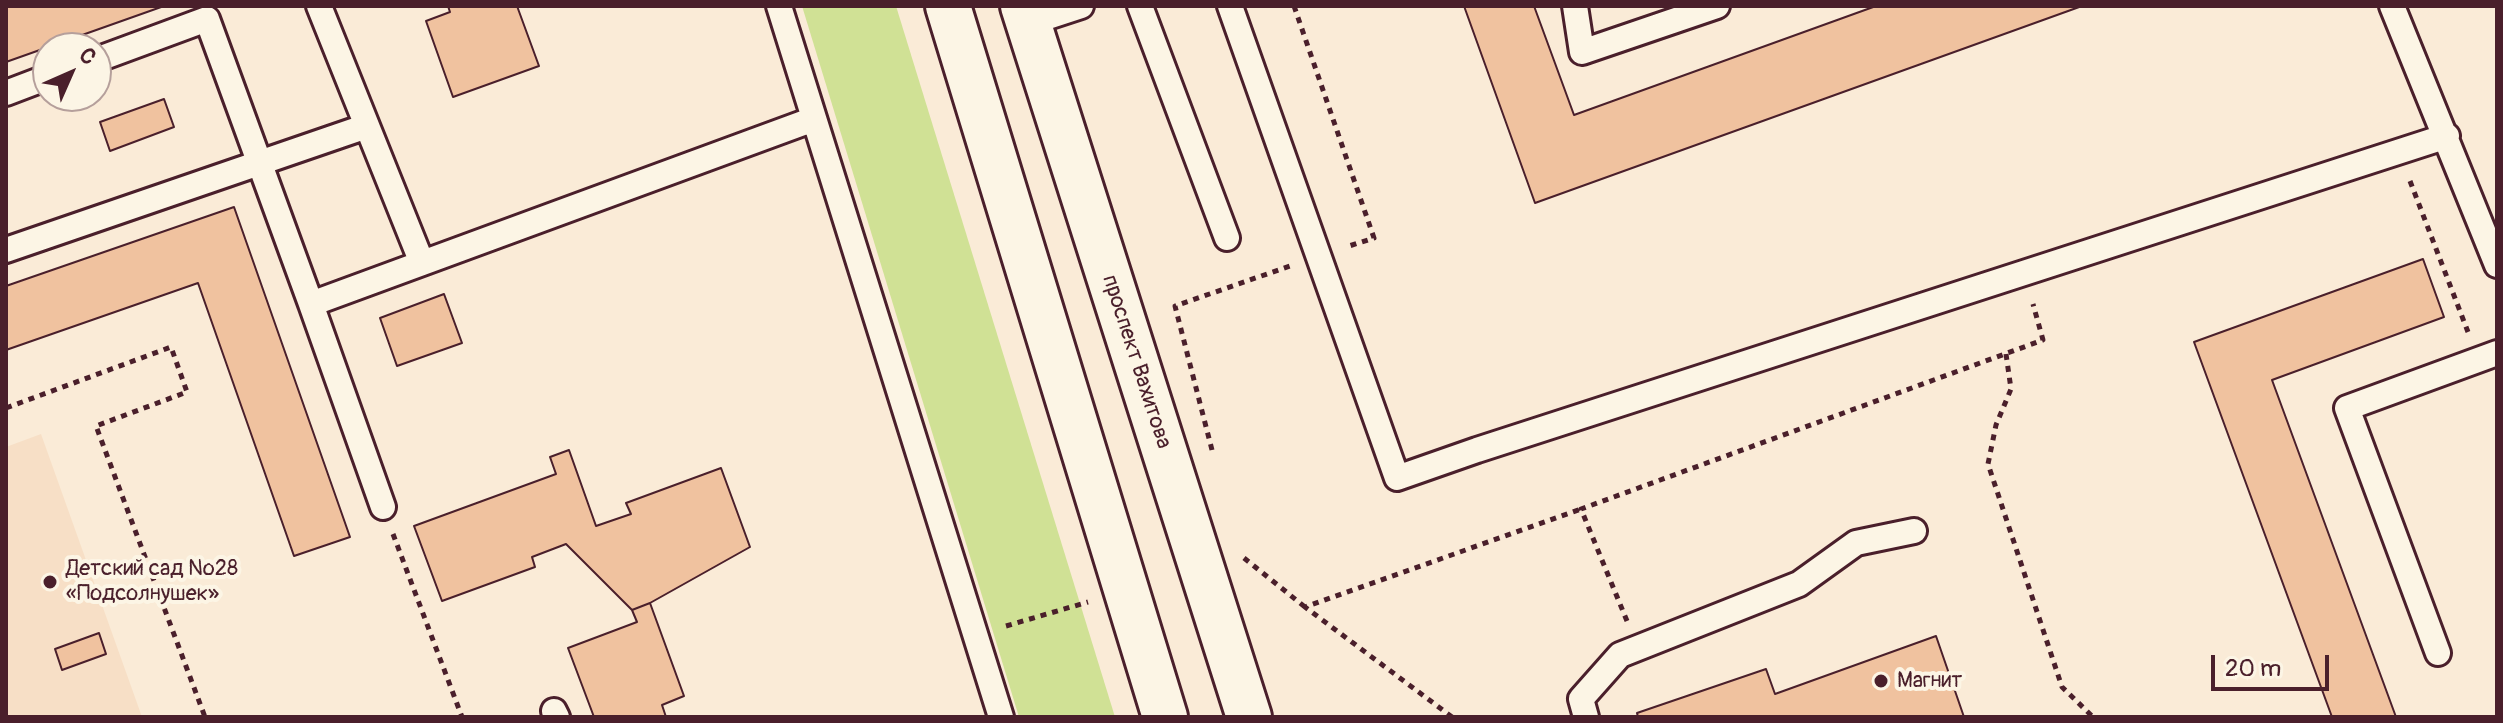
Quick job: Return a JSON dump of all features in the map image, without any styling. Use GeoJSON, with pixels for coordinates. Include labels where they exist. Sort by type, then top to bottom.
{"type":"FeatureCollection","features":[{"type":"Feature","properties":{"kind":"main road"},"geometry":{"type":"LineString","coordinates":[[948,6],[1165,717]]}},
{"type":"Feature","properties":{"kind":"main road","name":"проспект Вахитова"},"geometry":{"type":"LineString","coordinates":[[1026,15],[1249,717]]}},
{"type":"Feature","properties":{"kind":"lane"},"geometry":{"type":"LineString","coordinates":[[319,6],[422,263]]}},
{"type":"Feature","properties":{"kind":"lane"},"geometry":{"type":"LineString","coordinates":[[779,6],[1001,717]]}},
{"type":"Feature","properties":{"kind":"lane"},"geometry":{"type":"LineString","coordinates":[[1026,15],[1081,6]]}},
{"type":"Feature","properties":{"kind":"lane"},"geometry":{"type":"LineString","coordinates":[[1140,6],[1227,238]]}},
{"type":"Feature","properties":{"kind":"lane"},"geometry":{"type":"LineString","coordinates":[[1230,6],[1397,478],[2447,136]]}},
{"type":"Feature","properties":{"kind":"lane"},"geometry":{"type":"LineString","coordinates":[[1575,6],[1582,52],[1717,6]]}},
{"type":"Feature","properties":{"kind":"lane"},"geometry":{"type":"LineString","coordinates":[[2392,6],[2497,265]]}},
{"type":"Feature","properties":{"kind":"lane"},"geometry":{"type":"LineString","coordinates":[[112,54],[207,19],[383,507]]}},
{"type":"Feature","properties":{"kind":"lane"},"geometry":{"type":"LineString","coordinates":[[6,93],[32,83]]}},
{"type":"Feature","properties":{"kind":"lane"},"geometry":{"type":"LineString","coordinates":[[311,304],[814,119]]}},
{"type":"Feature","properties":{"kind":"lane"},"geometry":{"type":"LineString","coordinates":[[6,250],[367,126]]}},
{"type":"Feature","properties":{"kind":"lane"},"geometry":{"type":"LineString","coordinates":[[2438,653],[2347,408],[2488,356]]}},
{"type":"Feature","properties":{"kind":"lane"},"geometry":{"type":"LineString","coordinates":[[1586,717],[1581,699],[1620,655],[1799,584],[1856,543],[1914,531]]}},
{"type":"Feature","properties":{"kind":"path"},"geometry":{"type":"LineString","coordinates":[[1214,461],[1175,306],[1374,238],[1294,6]]}},
{"type":"Feature","properties":{"kind":"path"},"geometry":{"type":"LineString","coordinates":[[2410,181],[2488,356]]}},
{"type":"Feature","properties":{"kind":"path"},"geometry":{"type":"LineString","coordinates":[[1305,607],[2043,340],[2032,301]]}},
{"type":"Feature","properties":{"kind":"path"},"geometry":{"type":"LineString","coordinates":[[6,408],[171,347],[187,392],[96,426],[205,717]]}},
{"type":"Feature","properties":{"kind":"path"},"geometry":{"type":"LineString","coordinates":[[2006,354],[2011,389],[1996,425],[1988,464],[2062,687],[2093,717]]}},
{"type":"Feature","properties":{"kind":"path"},"geometry":{"type":"LineString","coordinates":[[383,507],[462,717]]}},
{"type":"Feature","properties":{"kind":"path"},"geometry":{"type":"LineString","coordinates":[[1581,509],[1638,648]]}},
{"type":"Feature","properties":{"kind":"path"},"geometry":{"type":"LineString","coordinates":[[1238,554],[1452,717]]}},
{"type":"Feature","properties":{"kind":"shaded area","name":"Детский сад №28 «Подсолнушек»"},"geometry":{"type":"Polygon","coordinates":[[[41,434],[142,717],[6,717],[6,447],[41,434]]]}},
{"type":"Feature","properties":{"kind":"green space"},"geometry":{"type":"Polygon","coordinates":[[[802,6],[896,6],[1115,717],[1019,717],[802,6]]]}},
{"type":"Feature","properties":{"kind":"building"},"geometry":{"type":"Polygon","coordinates":[[[6,6],[164,6],[91,32],[32,32],[32,53],[6,62],[6,6]]]}},
{"type":"Feature","properties":{"kind":"building"},"geometry":{"type":"Polygon","coordinates":[[[448,6],[517,6],[539,66],[453,97],[426,21],[450,12],[448,6]]]}},
{"type":"Feature","properties":{"kind":"building"},"geometry":{"type":"Polygon","coordinates":[[[1464,6],[1534,6],[1574,115],[1876,6],[2082,6],[1535,203],[1464,6]]]}},
{"type":"Feature","properties":{"kind":"building"},"geometry":{"type":"Polygon","coordinates":[[[164,99],[174,127],[110,151],[100,122],[164,99]]]}},
{"type":"Feature","properties":{"kind":"building"},"geometry":{"type":"Polygon","coordinates":[[[234,207],[350,537],[294,556],[198,283],[6,350],[6,286],[234,207]]]}},
{"type":"Feature","properties":{"kind":"building"},"geometry":{"type":"Polygon","coordinates":[[[2423,259],[2444,317],[2272,380],[2396,717],[2332,717],[2194,342],[2423,259]]]}},
{"type":"Feature","properties":{"kind":"building"},"geometry":{"type":"Polygon","coordinates":[[[444,294],[462,343],[397,366],[380,318],[444,294]]]}},
{"type":"Feature","properties":{"kind":"building"},"geometry":{"type":"Polygon","coordinates":[[[569,450],[596,526],[631,514],[626,503],[721,468],[750,547],[632,610],[566,544],[532,557],[535,567],[442,601],[414,526],[556,474],[550,457],[569,450]]]}},
{"type":"Feature","properties":{"kind":"building"},"geometry":{"type":"Polygon","coordinates":[[[650,603],[684,696],[662,705],[666,717],[594,717],[568,648],[637,622],[632,610],[650,603]]]}},
{"type":"Feature","properties":{"kind":"building"},"geometry":{"type":"Polygon","coordinates":[[[99,633],[106,654],[62,670],[55,649],[99,633]]]}},
{"type":"Feature","properties":{"kind":"building","name":"Магнит"},"geometry":{"type":"Polygon","coordinates":[[[1936,636],[1964,717],[1638,717],[1637,713],[1766,669],[1775,694],[1936,636]]]}},
{"type":"Feature","properties":{"kind":"place","name":"Детский сад №28 «Подсолнушек»"},"geometry":{"type":"Point","coordinates":[50,582]}},
{"type":"Feature","properties":{"kind":"place","name":"Магнит"},"geometry":{"type":"Point","coordinates":[1881,681]}}]}
